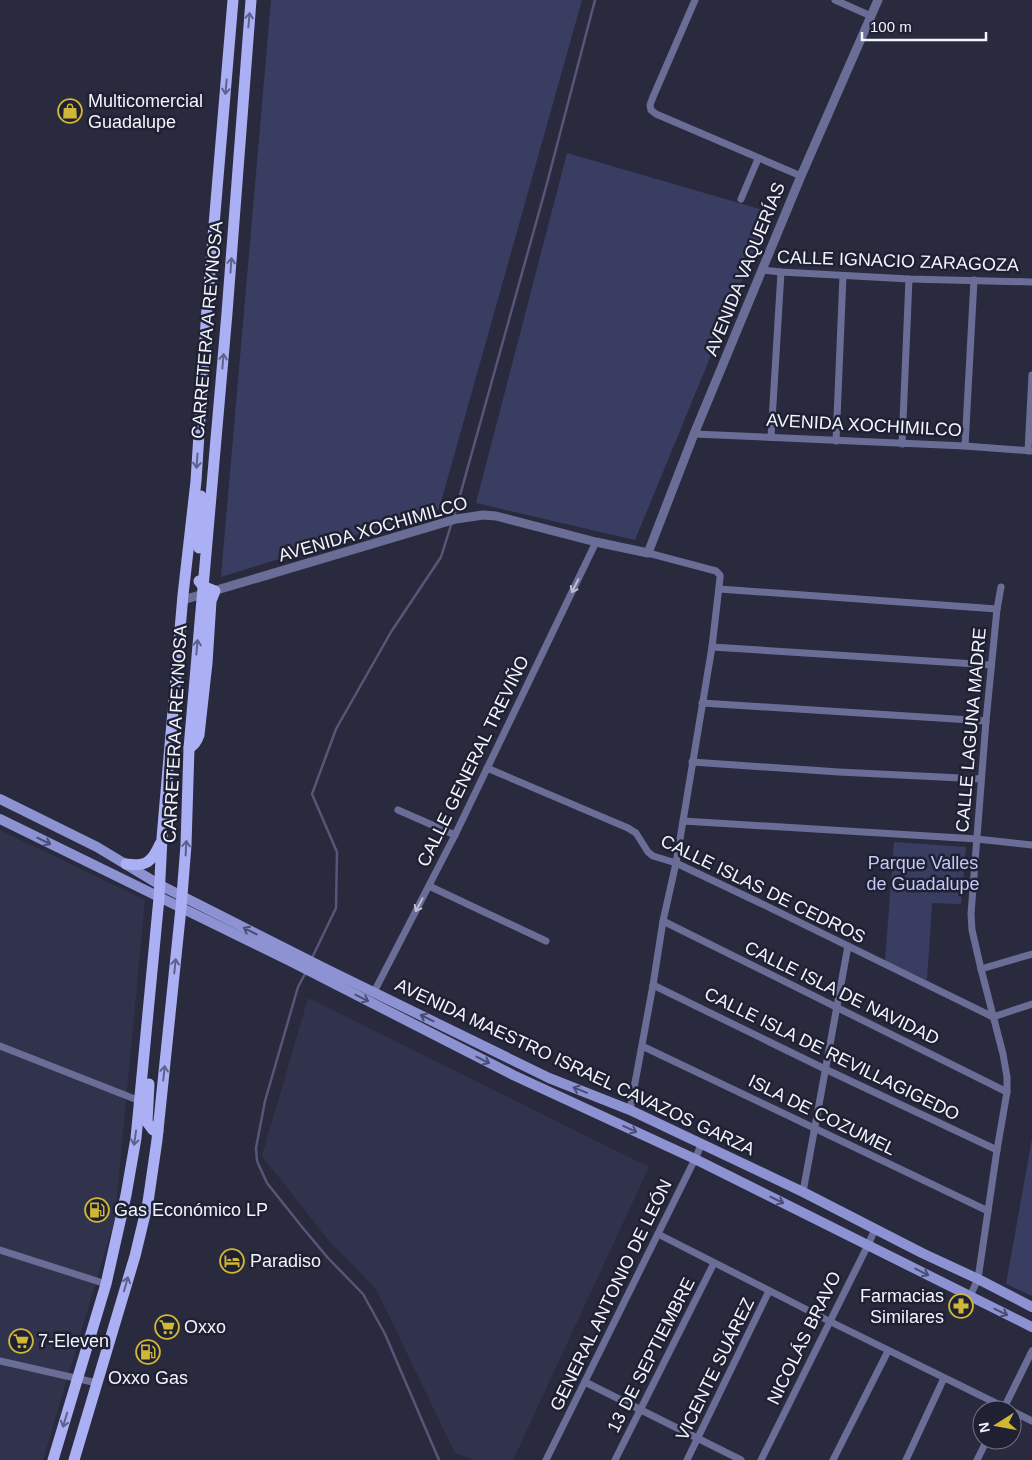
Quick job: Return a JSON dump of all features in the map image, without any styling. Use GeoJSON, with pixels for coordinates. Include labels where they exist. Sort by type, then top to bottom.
{"type":"FeatureCollection","features":[{"type":"Feature","properties":{"kind":"main road","name":"CARRETERA A REYNOSA"},"geometry":{"type":"LineString","coordinates":[[53,1460],[106,1284],[126,1195],[136,1138],[155,948],[162,838],[183,600],[196,481],[207,308],[232,0]]}},
{"type":"Feature","properties":{"kind":"main road","name":"CARRETERA A REYNOSA"},"geometry":{"type":"LineString","coordinates":[[74,1460],[135,1256],[146,1210],[158,1131],[182,896],[186,846],[188,748],[225,332],[251,0]]}},
{"type":"Feature","properties":{"kind":"main road"},"geometry":{"type":"LineString","coordinates":[[188,748],[193,746],[198,735],[211,601],[215,592],[202,590],[198,580],[202,495],[200,486],[196,481]]}},
{"type":"Feature","properties":{"kind":"main road","name":"AVENIDA MAESTRO ISRAEL CAVAZOS GARZA"},"geometry":{"type":"LineString","coordinates":[[0,799],[97,847],[160,885],[513,1075],[695,1160],[1032,1327]]}},
{"type":"Feature","properties":{"kind":"main road","name":"AVENIDA MAESTRO ISRAEL CAVAZOS GARZA"},"geometry":{"type":"LineString","coordinates":[[0,819],[159,898],[292,957]]}},
{"type":"Feature","properties":{"kind":"main road"},"geometry":{"type":"LineString","coordinates":[[126,864],[138,866],[148,862],[156,853],[162,838]]}},
{"type":"Feature","properties":{"kind":"main road"},"geometry":{"type":"LineString","coordinates":[[155,948],[158,971],[147,1118],[149,1126],[153,1130],[158,1131]]}},
{"type":"Feature","properties":{"kind":"main road","name":"AVENIDA MAESTRO ISRAEL CAVAZOS GARZA"},"geometry":{"type":"LineString","coordinates":[[322,972],[374,992],[549,1078],[630,1110],[702,1143],[1032,1307]]}},
{"type":"Feature","properties":{"kind":"street"},"geometry":{"type":"LineString","coordinates":[[695,0],[653,97],[650,105],[651,110],[656,114],[758,159],[801,176]]}},
{"type":"Feature","properties":{"kind":"street"},"geometry":{"type":"LineString","coordinates":[[835,0],[871,16]]}},
{"type":"Feature","properties":{"kind":"street","name":"AVENIDA VAQUERÍAS"},"geometry":{"type":"LineString","coordinates":[[648,553],[694,434],[801,176],[878,0]]}},
{"type":"Feature","properties":{"kind":"street"},"geometry":{"type":"LineString","coordinates":[[741,199],[758,159]]}},
{"type":"Feature","properties":{"kind":"street","name":"CALLE IGNACIO ZARAGOZA"},"geometry":{"type":"LineString","coordinates":[[762,270],[909,279],[1032,282]]}},
{"type":"Feature","properties":{"kind":"street"},"geometry":{"type":"LineString","coordinates":[[770,437],[781,272]]}},
{"type":"Feature","properties":{"kind":"street"},"geometry":{"type":"LineString","coordinates":[[836,441],[843,276]]}},
{"type":"Feature","properties":{"kind":"street"},"geometry":{"type":"LineString","coordinates":[[902,444],[909,279]]}},
{"type":"Feature","properties":{"kind":"street"},"geometry":{"type":"LineString","coordinates":[[965,446],[974,280]]}},
{"type":"Feature","properties":{"kind":"street"},"geometry":{"type":"LineString","coordinates":[[1030,451],[1032,375]]}},
{"type":"Feature","properties":{"kind":"street","name":"AVENIDA XOCHIMILCO"},"geometry":{"type":"LineString","coordinates":[[694,434],[965,446],[1030,451]]}},
{"type":"Feature","properties":{"kind":"street","name":"AVENIDA XOCHIMILCO"},"geometry":{"type":"LineString","coordinates":[[215,592],[456,519],[474,516],[496,516],[718,572],[720,574],[719,589]]}},
{"type":"Feature","properties":{"kind":"street","name":"CALLE GENERAL TREVIÑO"},"geometry":{"type":"LineString","coordinates":[[374,992],[429,886],[596,542]]}},
{"type":"Feature","properties":{"kind":"street","name":"CALLE LAGUNA MADRE"},"geometry":{"type":"LineString","coordinates":[[970,1296],[978,1279],[1007,1092],[1007,1077],[1003,1054],[972,930],[971,914],[991,665],[1001,587]]}},
{"type":"Feature","properties":{"kind":"street"},"geometry":{"type":"LineString","coordinates":[[630,1110],[654,984],[663,922],[676,864],[712,647],[719,589],[997,608]]}},
{"type":"Feature","properties":{"kind":"street"},"geometry":{"type":"LineString","coordinates":[[183,600],[202,590]]}},
{"type":"Feature","properties":{"kind":"street"},"geometry":{"type":"LineString","coordinates":[[712,647],[991,665]]}},
{"type":"Feature","properties":{"kind":"street"},"geometry":{"type":"LineString","coordinates":[[702,703],[986,721]]}},
{"type":"Feature","properties":{"kind":"street"},"geometry":{"type":"LineString","coordinates":[[692,762],[981,779]]}},
{"type":"Feature","properties":{"kind":"street","name":"CALLE ISLAS DE CEDROS"},"geometry":{"type":"LineString","coordinates":[[487,768],[628,828],[636,833],[648,852],[653,856],[676,864],[993,1017]]}},
{"type":"Feature","properties":{"kind":"street"},"geometry":{"type":"LineString","coordinates":[[398,810],[454,835]]}},
{"type":"Feature","properties":{"kind":"street"},"geometry":{"type":"LineString","coordinates":[[683,821],[977,839],[1032,845]]}},
{"type":"Feature","properties":{"kind":"street"},"geometry":{"type":"LineString","coordinates":[[429,886],[546,941]]}},
{"type":"Feature","properties":{"kind":"street","name":"CALLE ISLA DE NAVIDAD"},"geometry":{"type":"LineString","coordinates":[[663,922],[1007,1092]]}},
{"type":"Feature","properties":{"kind":"street"},"geometry":{"type":"LineString","coordinates":[[803,1192],[848,946]]}},
{"type":"Feature","properties":{"kind":"street"},"geometry":{"type":"LineString","coordinates":[[981,969],[1032,954]]}},
{"type":"Feature","properties":{"kind":"street","name":"CALLE ISLA DE REVILLAGIGEDO"},"geometry":{"type":"LineString","coordinates":[[654,984],[825,1069],[997,1150]]}},
{"type":"Feature","properties":{"kind":"street"},"geometry":{"type":"LineString","coordinates":[[993,1017],[1032,1004]]}},
{"type":"Feature","properties":{"kind":"street"},"geometry":{"type":"LineString","coordinates":[[0,1046],[140,1101]]}},
{"type":"Feature","properties":{"kind":"street","name":"ISLA DE COZUMEL"},"geometry":{"type":"LineString","coordinates":[[642,1046],[988,1212]]}},
{"type":"Feature","properties":{"kind":"street","name":"GENERAL ANTONIO DE LEÓN"},"geometry":{"type":"LineString","coordinates":[[546,1460],[702,1143]]}},
{"type":"Feature","properties":{"kind":"street","name":"NICOLÁS BRAVO"},"geometry":{"type":"LineString","coordinates":[[760,1460],[875,1229]]}},
{"type":"Feature","properties":{"kind":"street"},"geometry":{"type":"LineString","coordinates":[[658,1234],[987,1400]]}},
{"type":"Feature","properties":{"kind":"street"},"geometry":{"type":"LineString","coordinates":[[0,1250],[106,1284]]}},
{"type":"Feature","properties":{"kind":"street","name":"13 DE SEPTIEMBRE"},"geometry":{"type":"LineString","coordinates":[[615,1460],[714,1263]]}},
{"type":"Feature","properties":{"kind":"street","name":"VICENTE SUÁREZ"},"geometry":{"type":"LineString","coordinates":[[687,1460],[769,1291]]}},
{"type":"Feature","properties":{"kind":"street"},"geometry":{"type":"LineString","coordinates":[[833,1460],[888,1351]]}},
{"type":"Feature","properties":{"kind":"street"},"geometry":{"type":"LineString","coordinates":[[1011,1400],[1032,1351]]}},
{"type":"Feature","properties":{"kind":"street"},"geometry":{"type":"LineString","coordinates":[[0,1362],[97,1383]]}},
{"type":"Feature","properties":{"kind":"street"},"geometry":{"type":"LineString","coordinates":[[906,1460],[944,1378]]}},
{"type":"Feature","properties":{"kind":"street"},"geometry":{"type":"LineString","coordinates":[[585,1382],[741,1460]]}},
{"type":"Feature","properties":{"kind":"shaded area"},"geometry":{"type":"Polygon","coordinates":[[[0,830],[145,900],[115,1218],[43,1460],[0,1460],[0,830]]]}},
{"type":"Feature","properties":{"kind":"shaded area"},"geometry":{"type":"Polygon","coordinates":[[[308,998],[649,1167],[513,1460],[474,1460],[455,1453],[376,1289],[330,1242],[262,1156],[308,998]]]}},
{"type":"Feature","properties":{"kind":"green space"},"geometry":{"type":"Polygon","coordinates":[[[271,0],[582,0],[439,509],[221,577],[271,0]]]}},
{"type":"Feature","properties":{"kind":"green space"},"geometry":{"type":"Polygon","coordinates":[[[567,153],[770,212],[635,540],[476,503],[567,153]]]}},
{"type":"Feature","properties":{"kind":"green space","name":"Parque Valles de Guadalupe"},"geometry":{"type":"Polygon","coordinates":[[[894,842],[966,847],[961,904],[932,903],[927,980],[885,961],[894,842]]]}},
{"type":"Feature","properties":{"kind":"green space"},"geometry":{"type":"Polygon","coordinates":[[[1032,1139],[1032,1296],[1006,1284],[1032,1139]]]}},
{"type":"Feature","properties":{"kind":"waterway"},"geometry":{"type":"LineString","coordinates":[[454,517],[546,187],[595,0]]}},
{"type":"Feature","properties":{"kind":"waterway"},"geometry":{"type":"LineString","coordinates":[[311,960],[336,908],[337,852],[312,794],[336,729],[391,632],[441,557],[452,522]]}},
{"type":"Feature","properties":{"kind":"waterway"},"geometry":{"type":"LineString","coordinates":[[306,972],[298,987],[265,1101],[256,1148],[257,1161],[267,1183],[302,1227],[328,1258],[363,1294],[385,1334],[439,1460]]}},
{"type":"Feature","properties":{"kind":"place","name":"Multicomercial Guadalupe"},"geometry":{"type":"Point","coordinates":[70,111]}},
{"type":"Feature","properties":{"kind":"place","name":"Gas Económico LP"},"geometry":{"type":"Point","coordinates":[97,1210]}},
{"type":"Feature","properties":{"kind":"place","name":"Paradiso"},"geometry":{"type":"Point","coordinates":[232,1261]}},
{"type":"Feature","properties":{"kind":"place","name":"Farmacias Similares"},"geometry":{"type":"Point","coordinates":[961,1306]}},
{"type":"Feature","properties":{"kind":"place","name":"Oxxo"},"geometry":{"type":"Point","coordinates":[167,1327]}},
{"type":"Feature","properties":{"kind":"place","name":"7-Eleven"},"geometry":{"type":"Point","coordinates":[21,1341]}},
{"type":"Feature","properties":{"kind":"place","name":"Oxxo Gas"},"geometry":{"type":"Point","coordinates":[148,1352]}}]}
